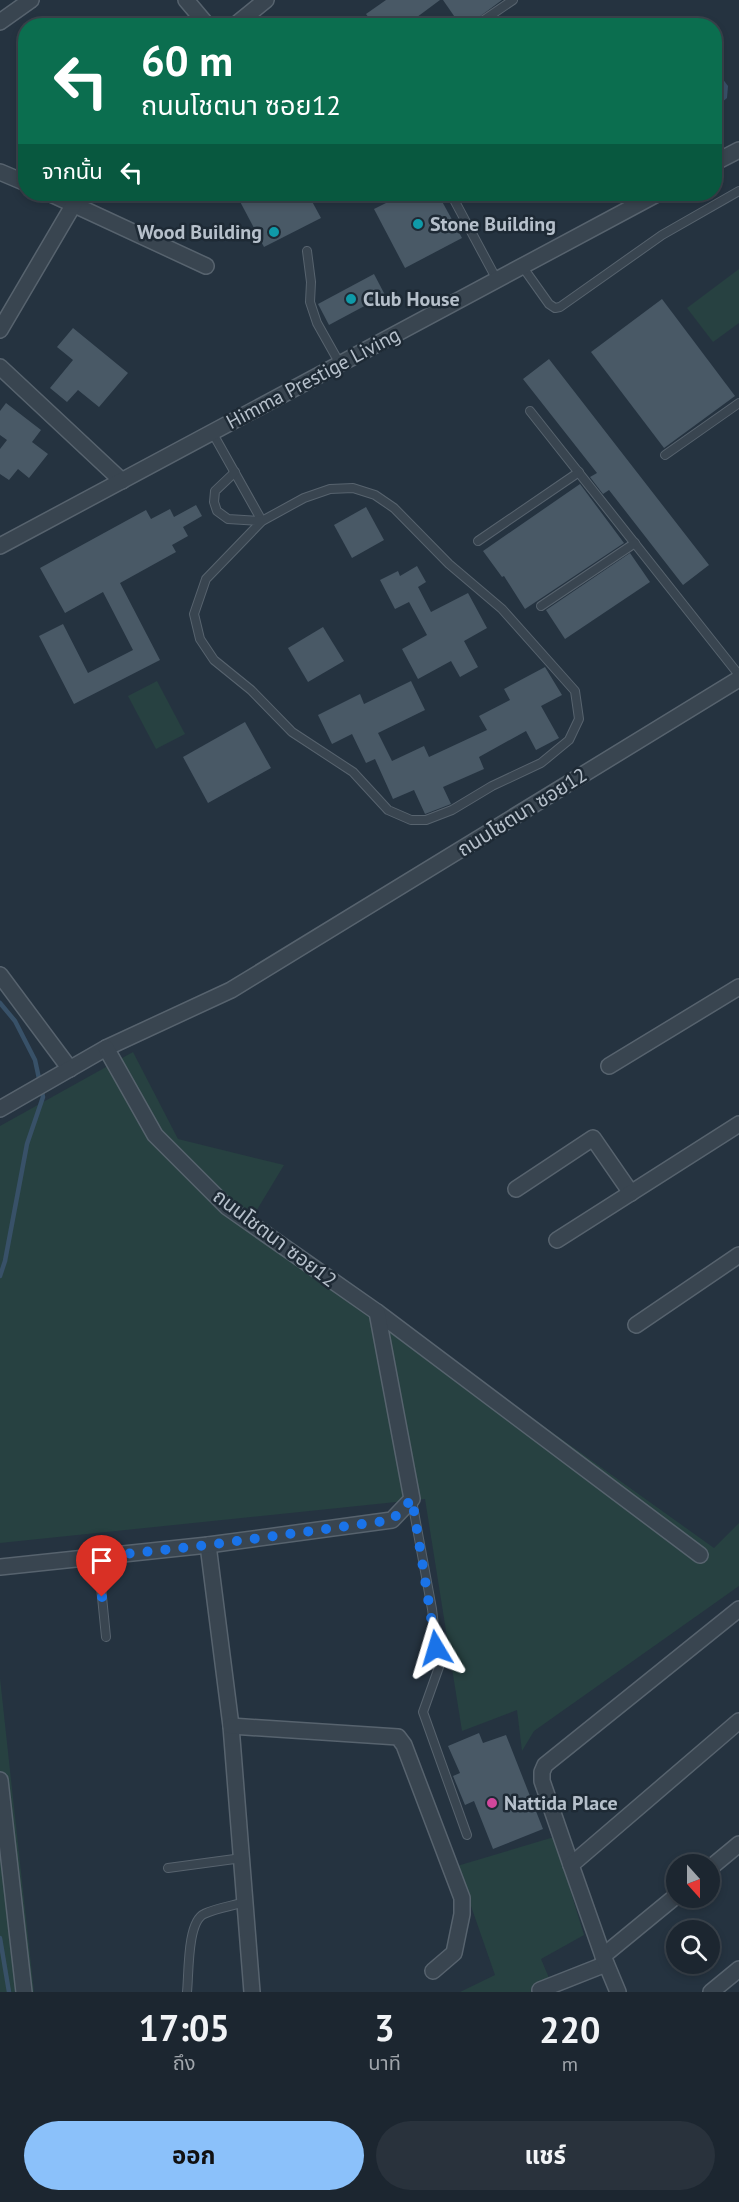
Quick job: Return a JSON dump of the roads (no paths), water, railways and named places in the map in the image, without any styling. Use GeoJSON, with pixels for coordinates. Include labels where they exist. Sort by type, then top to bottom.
{"type":"FeatureCollection","features":[{"type":"Feature","properties":{"kind":"street"},"geometry":{"type":"LineString","coordinates":[[0,22],[31,0]]}},
{"type":"Feature","properties":{"kind":"street"},"geometry":{"type":"LineString","coordinates":[[186,0],[201,18]]}},
{"type":"Feature","properties":{"kind":"street"},"geometry":{"type":"LineString","coordinates":[[244,18],[266,0]]}},
{"type":"Feature","properties":{"kind":"street"},"geometry":{"type":"LineString","coordinates":[[722,159],[739,150]]}},
{"type":"Feature","properties":{"kind":"street"},"geometry":{"type":"LineString","coordinates":[[0,172],[18,180]]}},
{"type":"Feature","properties":{"kind":"street"},"geometry":{"type":"LineString","coordinates":[[67,201],[206,266]]}},
{"type":"Feature","properties":{"kind":"street","name":"Himma Prestige Living"},"geometry":{"type":"LineString","coordinates":[[0,546],[644,201]]}},
{"type":"Feature","properties":{"kind":"street"},"geometry":{"type":"LineString","coordinates":[[0,330],[74,204]]}},
{"type":"Feature","properties":{"kind":"street"},"geometry":{"type":"LineString","coordinates":[[0,367],[122,481]]}},
{"type":"Feature","properties":{"kind":"street","name":"ถนนโชตนา ซอย12"},"geometry":{"type":"LineString","coordinates":[[700,1555],[376,1312],[227,1207],[155,1135],[106,1048],[231,990],[739,677]]}},
{"type":"Feature","properties":{"kind":"street"},"geometry":{"type":"LineString","coordinates":[[0,975],[70,1069]]}},
{"type":"Feature","properties":{"kind":"street"},"geometry":{"type":"LineString","coordinates":[[609,1066],[739,987]]}},
{"type":"Feature","properties":{"kind":"street"},"geometry":{"type":"LineString","coordinates":[[0,1109],[106,1048]]}},
{"type":"Feature","properties":{"kind":"street"},"geometry":{"type":"LineString","coordinates":[[557,1240],[739,1124]]}},
{"type":"Feature","properties":{"kind":"street"},"geometry":{"type":"LineString","coordinates":[[516,1189],[593,1138],[631,1193]]}},
{"type":"Feature","properties":{"kind":"street"},"geometry":{"type":"LineString","coordinates":[[636,1324],[739,1255]]}},
{"type":"Feature","properties":{"kind":"street"},"geometry":{"type":"LineString","coordinates":[[0,1567],[208,1545],[392,1520],[412,1499],[376,1312]]}},
{"type":"Feature","properties":{"kind":"street"},"geometry":{"type":"LineString","coordinates":[[208,1545],[231,1726],[252,1992]]}},
{"type":"Feature","properties":{"kind":"street"},"geometry":{"type":"LineString","coordinates":[[618,1992],[604,1960],[571,1865],[542,1781],[542,1772],[545,1765],[739,1609]]}},
{"type":"Feature","properties":{"kind":"street"},"geometry":{"type":"LineString","coordinates":[[571,1865],[739,1721]]}},
{"type":"Feature","properties":{"kind":"street"},"geometry":{"type":"LineString","coordinates":[[231,1726],[398,1737],[404,1745],[462,1898],[462,1914],[453,1953],[433,1971]]}},
{"type":"Feature","properties":{"kind":"street"},"geometry":{"type":"LineString","coordinates":[[0,1780],[24,1992]]}},
{"type":"Feature","properties":{"kind":"street"},"geometry":{"type":"LineString","coordinates":[[720,1860],[739,1844]]}},
{"type":"Feature","properties":{"kind":"street"},"geometry":{"type":"LineString","coordinates":[[540,1990],[604,1960],[666,1905]]}},
{"type":"Feature","properties":{"kind":"street"},"geometry":{"type":"LineString","coordinates":[[711,1992],[739,1969]]}},
{"type":"Feature","properties":{"kind":"lane"},"geometry":{"type":"LineString","coordinates":[[487,18],[513,0]]}},
{"type":"Feature","properties":{"kind":"lane"},"geometry":{"type":"LineString","coordinates":[[722,201],[739,191]]}},
{"type":"Feature","properties":{"kind":"lane"},"geometry":{"type":"LineString","coordinates":[[455,201],[497,280]]}},
{"type":"Feature","properties":{"kind":"lane"},"geometry":{"type":"LineString","coordinates":[[522,266],[549,304],[555,308],[561,307],[662,235],[722,201]]}},
{"type":"Feature","properties":{"kind":"lane"},"geometry":{"type":"LineString","coordinates":[[307,251],[310,302],[316,323],[340,364]]}},
{"type":"Feature","properties":{"kind":"lane"},"geometry":{"type":"LineString","coordinates":[[665,455],[739,403]]}},
{"type":"Feature","properties":{"kind":"lane"},"geometry":{"type":"LineString","coordinates":[[530,411],[739,677]]}},
{"type":"Feature","properties":{"kind":"lane"},"geometry":{"type":"LineString","coordinates":[[212,432],[262,521]]}},
{"type":"Feature","properties":{"kind":"lane"},"geometry":{"type":"LineString","coordinates":[[235,472],[215,491],[214,502],[217,511],[228,519],[262,521],[304,498],[330,489],[353,488],[375,495],[394,508],[449,564],[502,609],[575,691],[579,719],[569,740],[541,763],[492,786],[452,810],[426,820],[411,820],[388,810],[353,772],[292,732],[251,690],[214,660],[200,639],[194,614],[206,579],[262,521]]}},
{"type":"Feature","properties":{"kind":"lane"},"geometry":{"type":"LineString","coordinates":[[478,541],[579,472]]}},
{"type":"Feature","properties":{"kind":"lane"},"geometry":{"type":"LineString","coordinates":[[541,606],[635,543]]}},
{"type":"Feature","properties":{"kind":"lane"},"geometry":{"type":"LineString","coordinates":[[412,1499],[432,1610],[439,1667],[423,1712],[467,1835]]}},
{"type":"Feature","properties":{"kind":"lane"},"geometry":{"type":"LineString","coordinates":[[98,1557],[106,1637]]}},
{"type":"Feature","properties":{"kind":"lane"},"geometry":{"type":"LineString","coordinates":[[168,1868],[242,1858]]}},
{"type":"Feature","properties":{"kind":"lane"},"geometry":{"type":"LineString","coordinates":[[187,1992],[192,1932],[196,1921],[202,1915],[245,1902]]}},
{"type":"Feature","properties":{"kind":"water"},"geometry":{"type":"Polygon","coordinates":[[[722,78],[728,86],[727,98],[722,102],[722,78]]]}},
{"type":"Feature","properties":{"kind":"waterway"},"geometry":{"type":"LineString","coordinates":[[0,1003],[15,1021],[35,1060],[43,1097],[27,1144],[5,1261],[0,1276]]}},
{"type":"Feature","properties":{"kind":"waterway"},"geometry":{"type":"LineString","coordinates":[[0,1938],[9,1992]]}},
{"type":"Feature","properties":{"kind":"place","name":"Stone Building"},"geometry":{"type":"Point","coordinates":[418,224]}},
{"type":"Feature","properties":{"kind":"place","name":"Wood Building"},"geometry":{"type":"Point","coordinates":[274,232]}},
{"type":"Feature","properties":{"kind":"place","name":"Club House"},"geometry":{"type":"Point","coordinates":[351,299]}},
{"type":"Feature","properties":{"kind":"place","name":"Nattida Place"},"geometry":{"type":"Point","coordinates":[492,1803]}}]}
